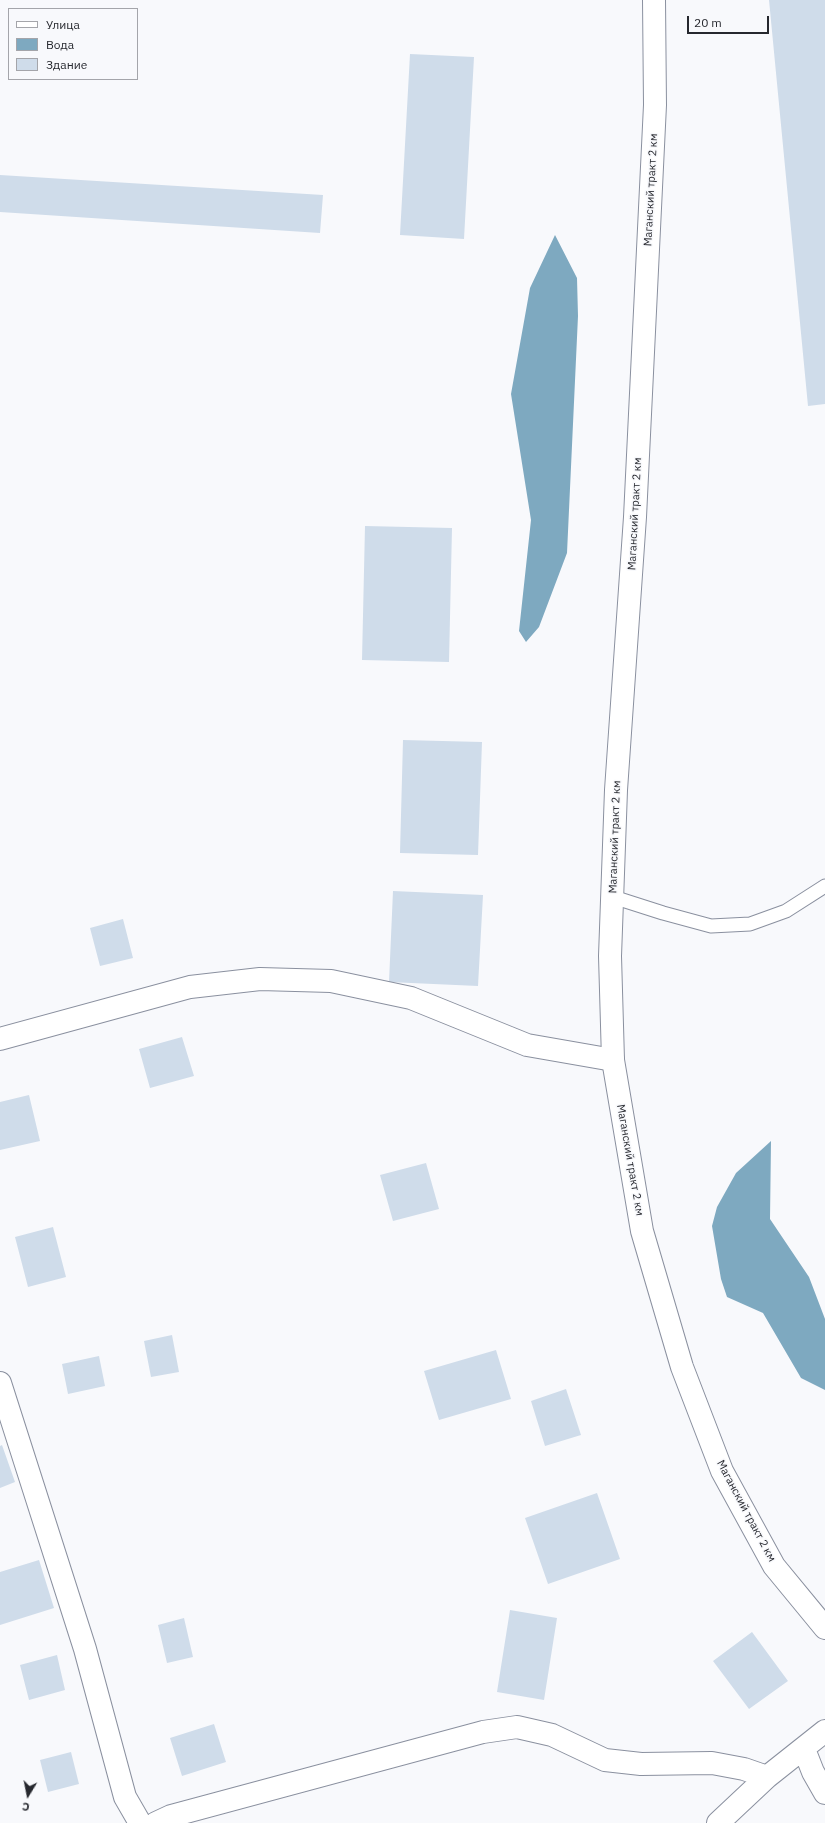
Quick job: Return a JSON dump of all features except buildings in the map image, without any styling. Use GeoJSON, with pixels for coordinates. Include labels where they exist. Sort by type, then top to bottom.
{"type":"FeatureCollection","features":[{"type":"Feature","properties":{"kind":"street","name":"Маганский тракт 2 км"},"geometry":{"type":"LineString","coordinates":[[654,0],[655,105],[635,517],[616,790],[610,956],[613,1060],[642,1231],[682,1367],[722,1471],[774,1566],[825,1628]]}},
{"type":"Feature","properties":{"kind":"street"},"geometry":{"type":"LineString","coordinates":[[0,1039],[190,987],[260,979],[331,981],[411,998],[527,1045],[613,1060]]}},
{"type":"Feature","properties":{"kind":"street"},"geometry":{"type":"LineString","coordinates":[[0,1383],[85,1649],[125,1797],[140,1823]]}},
{"type":"Feature","properties":{"kind":"street"},"geometry":{"type":"LineString","coordinates":[[156,1823],[171,1816],[483,1732],[517,1727],[552,1735],[605,1760],[641,1764],[712,1763],[744,1768],[767,1777]]}},
{"type":"Feature","properties":{"kind":"street"},"geometry":{"type":"LineString","coordinates":[[718,1823],[767,1777],[825,1731]]}},
{"type":"Feature","properties":{"kind":"street"},"geometry":{"type":"LineString","coordinates":[[804,1749],[813,1772],[825,1793]]}},
{"type":"Feature","properties":{"kind":"lane"},"geometry":{"type":"LineString","coordinates":[[612,897],[663,914],[711,926],[750,924],[786,911],[825,886]]}},
{"type":"Feature","properties":{"kind":"water"},"geometry":{"type":"Polygon","coordinates":[[[555,235],[577,278],[578,316],[567,553],[539,627],[526,642],[519,631],[531,520],[511,394],[530,288],[555,235]]]}},
{"type":"Feature","properties":{"kind":"water"},"geometry":{"type":"Polygon","coordinates":[[[771,1141],[770,1219],[809,1277],[825,1319],[825,1390],[801,1378],[763,1313],[727,1297],[721,1279],[712,1226],[717,1207],[736,1173],[771,1141]]]}}]}
